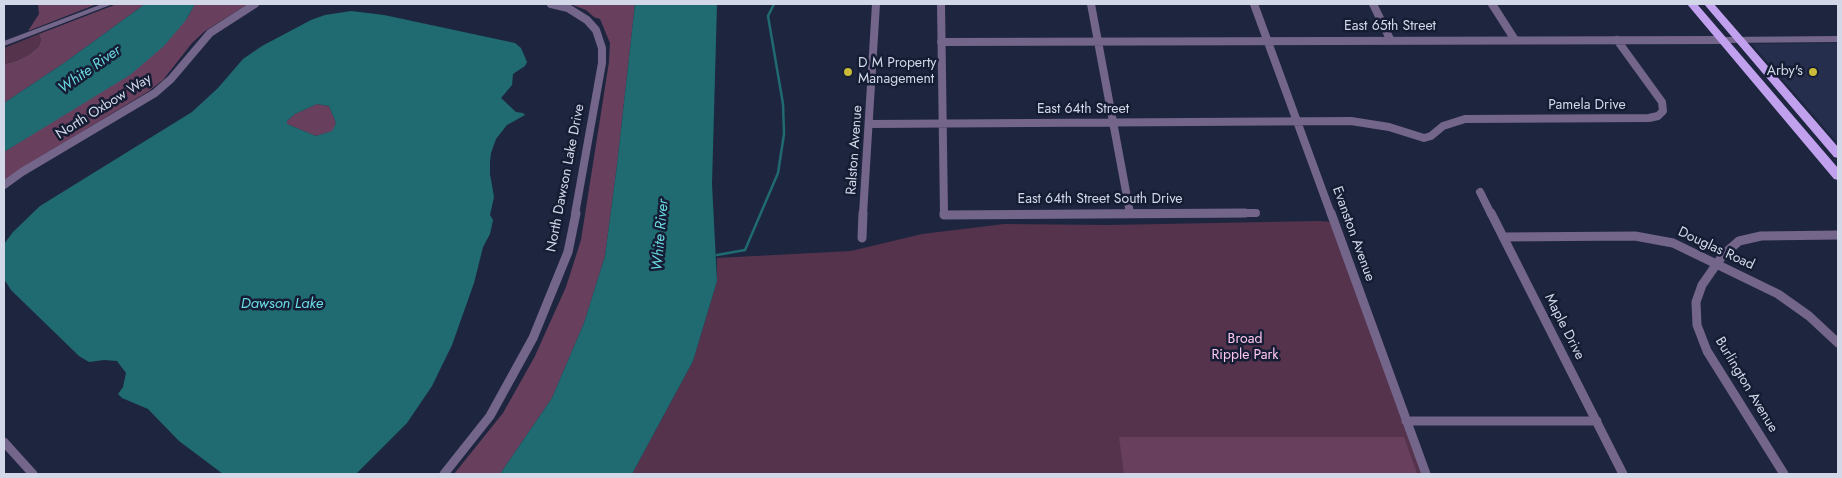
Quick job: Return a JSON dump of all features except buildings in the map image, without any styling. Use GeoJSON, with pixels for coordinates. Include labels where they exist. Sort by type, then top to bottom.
{"type":"FeatureCollection","features":[{"type":"Feature","properties":{"kind":"main road"},"geometry":{"type":"LineString","coordinates":[[1692,4],[1838,176]]}},
{"type":"Feature","properties":{"kind":"main road"},"geometry":{"type":"LineString","coordinates":[[1709,4],[1838,154]]}},
{"type":"Feature","properties":{"kind":"street"},"geometry":{"type":"LineString","coordinates":[[4,44],[109,4]]}},
{"type":"Feature","properties":{"kind":"street","name":"North Oxbow Way"},"geometry":{"type":"LineString","coordinates":[[4,185],[22,172],[154,94],[171,78],[210,33],[255,4]]}},
{"type":"Feature","properties":{"kind":"street","name":"North Dawson Lake Drive"},"geometry":{"type":"LineString","coordinates":[[444,474],[461,456],[490,416],[534,338],[568,252],[602,63],[602,48],[598,33],[587,20],[568,8],[550,4]]}},
{"type":"Feature","properties":{"kind":"street","name":"Ralston Avenue"},"geometry":{"type":"LineString","coordinates":[[862,238],[876,4]]}},
{"type":"Feature","properties":{"kind":"street"},"geometry":{"type":"LineString","coordinates":[[940,4],[943,124]]}},
{"type":"Feature","properties":{"kind":"street"},"geometry":{"type":"LineString","coordinates":[[1091,4],[1130,214]]}},
{"type":"Feature","properties":{"kind":"street","name":"Evanston Avenue"},"geometry":{"type":"LineString","coordinates":[[1254,4],[1426,474]]}},
{"type":"Feature","properties":{"kind":"street"},"geometry":{"type":"LineString","coordinates":[[1373,4],[1392,41]]}},
{"type":"Feature","properties":{"kind":"street"},"geometry":{"type":"LineString","coordinates":[[1492,4],[1515,40]]}},
{"type":"Feature","properties":{"kind":"street","name":"East 65th Street"},"geometry":{"type":"LineString","coordinates":[[941,42],[1838,39]]}},
{"type":"Feature","properties":{"kind":"street","name":"Pamela Drive"},"geometry":{"type":"LineString","coordinates":[[1297,121],[1371,123],[1420,138],[1427,138],[1443,126],[1465,119],[1649,118],[1658,116],[1663,111],[1662,102],[1616,40]]}},
{"type":"Feature","properties":{"kind":"street","name":"East 64th Street"},"geometry":{"type":"LineString","coordinates":[[869,124],[1297,121]]}},
{"type":"Feature","properties":{"kind":"street","name":"East 64th Street South Drive"},"geometry":{"type":"LineString","coordinates":[[943,124],[944,215],[1256,213]]}},
{"type":"Feature","properties":{"kind":"street","name":"Maple Drive"},"geometry":{"type":"LineString","coordinates":[[1480,192],[1623,474]]}},
{"type":"Feature","properties":{"kind":"street","name":"Burlington Avenue"},"geometry":{"type":"LineString","coordinates":[[1784,474],[1712,359],[1700,332],[1696,314],[1696,302],[1702,285],[1731,246],[1750,238],[1768,236],[1838,235]]}},
{"type":"Feature","properties":{"kind":"street","name":"Douglas Road"},"geometry":{"type":"LineString","coordinates":[[1503,237],[1644,237],[1673,243],[1778,294],[1809,316],[1838,343]]}},
{"type":"Feature","properties":{"kind":"street"},"geometry":{"type":"LineString","coordinates":[[1406,421],[1597,421]]}},
{"type":"Feature","properties":{"kind":"street"},"geometry":{"type":"LineString","coordinates":[[4,442],[34,474]]}},
{"type":"Feature","properties":{"kind":"shaded area"},"geometry":{"type":"Polygon","coordinates":[[[38,4],[97,4],[28,31],[39,14],[38,4]]]}},
{"type":"Feature","properties":{"kind":"shaded area"},"geometry":{"type":"Polygon","coordinates":[[[117,4],[145,4],[64,63],[4,103],[4,64],[16,61],[30,54],[39,46],[41,40],[39,34],[117,4]]]}},
{"type":"Feature","properties":{"kind":"shaded area"},"geometry":{"type":"Polygon","coordinates":[[[195,4],[248,4],[205,31],[192,43],[163,80],[149,91],[4,181],[4,152],[48,124],[186,20],[195,4]]]}},
{"type":"Feature","properties":{"kind":"shaded area"},"geometry":{"type":"Polygon","coordinates":[[[570,4],[635,4],[605,256],[584,323],[552,398],[500,474],[454,474],[503,413],[534,358],[566,287],[581,240],[609,62],[610,43],[600,19],[594,17],[586,10],[570,4]]]}},
{"type":"Feature","properties":{"kind":"shaded area"},"geometry":{"type":"Polygon","coordinates":[[[1838,43],[1838,143],[1752,44],[1838,43]]]}},
{"type":"Feature","properties":{"kind":"shaded area"},"geometry":{"type":"Polygon","coordinates":[[[317,104],[329,106],[336,123],[333,131],[316,136],[287,124],[287,121],[295,114],[317,104]]]}},
{"type":"Feature","properties":{"kind":"shaded area"},"geometry":{"type":"Polygon","coordinates":[[[1119,437],[1404,437],[1417,474],[1124,474],[1119,437]]]}},
{"type":"Feature","properties":{"kind":"green space"},"geometry":{"type":"Polygon","coordinates":[[[39,34],[41,40],[39,46],[30,54],[16,61],[4,64],[4,48],[39,34]]]}},
{"type":"Feature","properties":{"kind":"green space","name":"Broad Ripple Park"},"geometry":{"type":"Polygon","coordinates":[[[1334,222],[1426,474],[632,474],[693,361],[717,281],[717,258],[851,251],[922,234],[1004,224],[1109,225],[1334,222]]]}},
{"type":"Feature","properties":{"kind":"water","name":"White River"},"geometry":{"type":"Polygon","coordinates":[[[145,4],[195,4],[186,20],[164,46],[130,75],[4,152],[4,103],[64,63],[145,4]]]}},
{"type":"Feature","properties":{"kind":"water","name":"White River"},"geometry":{"type":"Polygon","coordinates":[[[635,4],[717,4],[712,184],[717,281],[693,361],[632,474],[500,474],[552,398],[584,323],[605,256],[635,4]]]}},
{"type":"Feature","properties":{"kind":"water","name":"Dawson Lake"},"geometry":{"type":"Polygon","coordinates":[[[351,11],[384,15],[515,43],[521,48],[527,62],[525,66],[513,74],[512,85],[501,98],[516,112],[525,115],[507,125],[496,139],[490,162],[494,197],[490,215],[493,220],[490,234],[483,247],[474,283],[452,345],[432,386],[407,423],[356,474],[223,474],[179,441],[148,409],[122,398],[118,394],[123,387],[126,373],[117,361],[89,362],[79,356],[11,290],[4,279],[4,244],[13,232],[40,206],[192,112],[218,88],[243,59],[262,46],[311,20],[325,15],[351,11]],[[317,104],[295,114],[287,121],[287,124],[316,136],[332,131],[336,123],[329,106],[317,104]]]}},
{"type":"Feature","properties":{"kind":"waterway"},"geometry":{"type":"LineString","coordinates":[[717,255],[745,250],[778,173],[784,134],[783,104],[768,16],[774,4]]}},
{"type":"Feature","properties":{"kind":"place","name":"D M Property Management"},"geometry":{"type":"Point","coordinates":[848,72]}},
{"type":"Feature","properties":{"kind":"place","name":"Arby's"},"geometry":{"type":"Point","coordinates":[1813,72]}}]}
